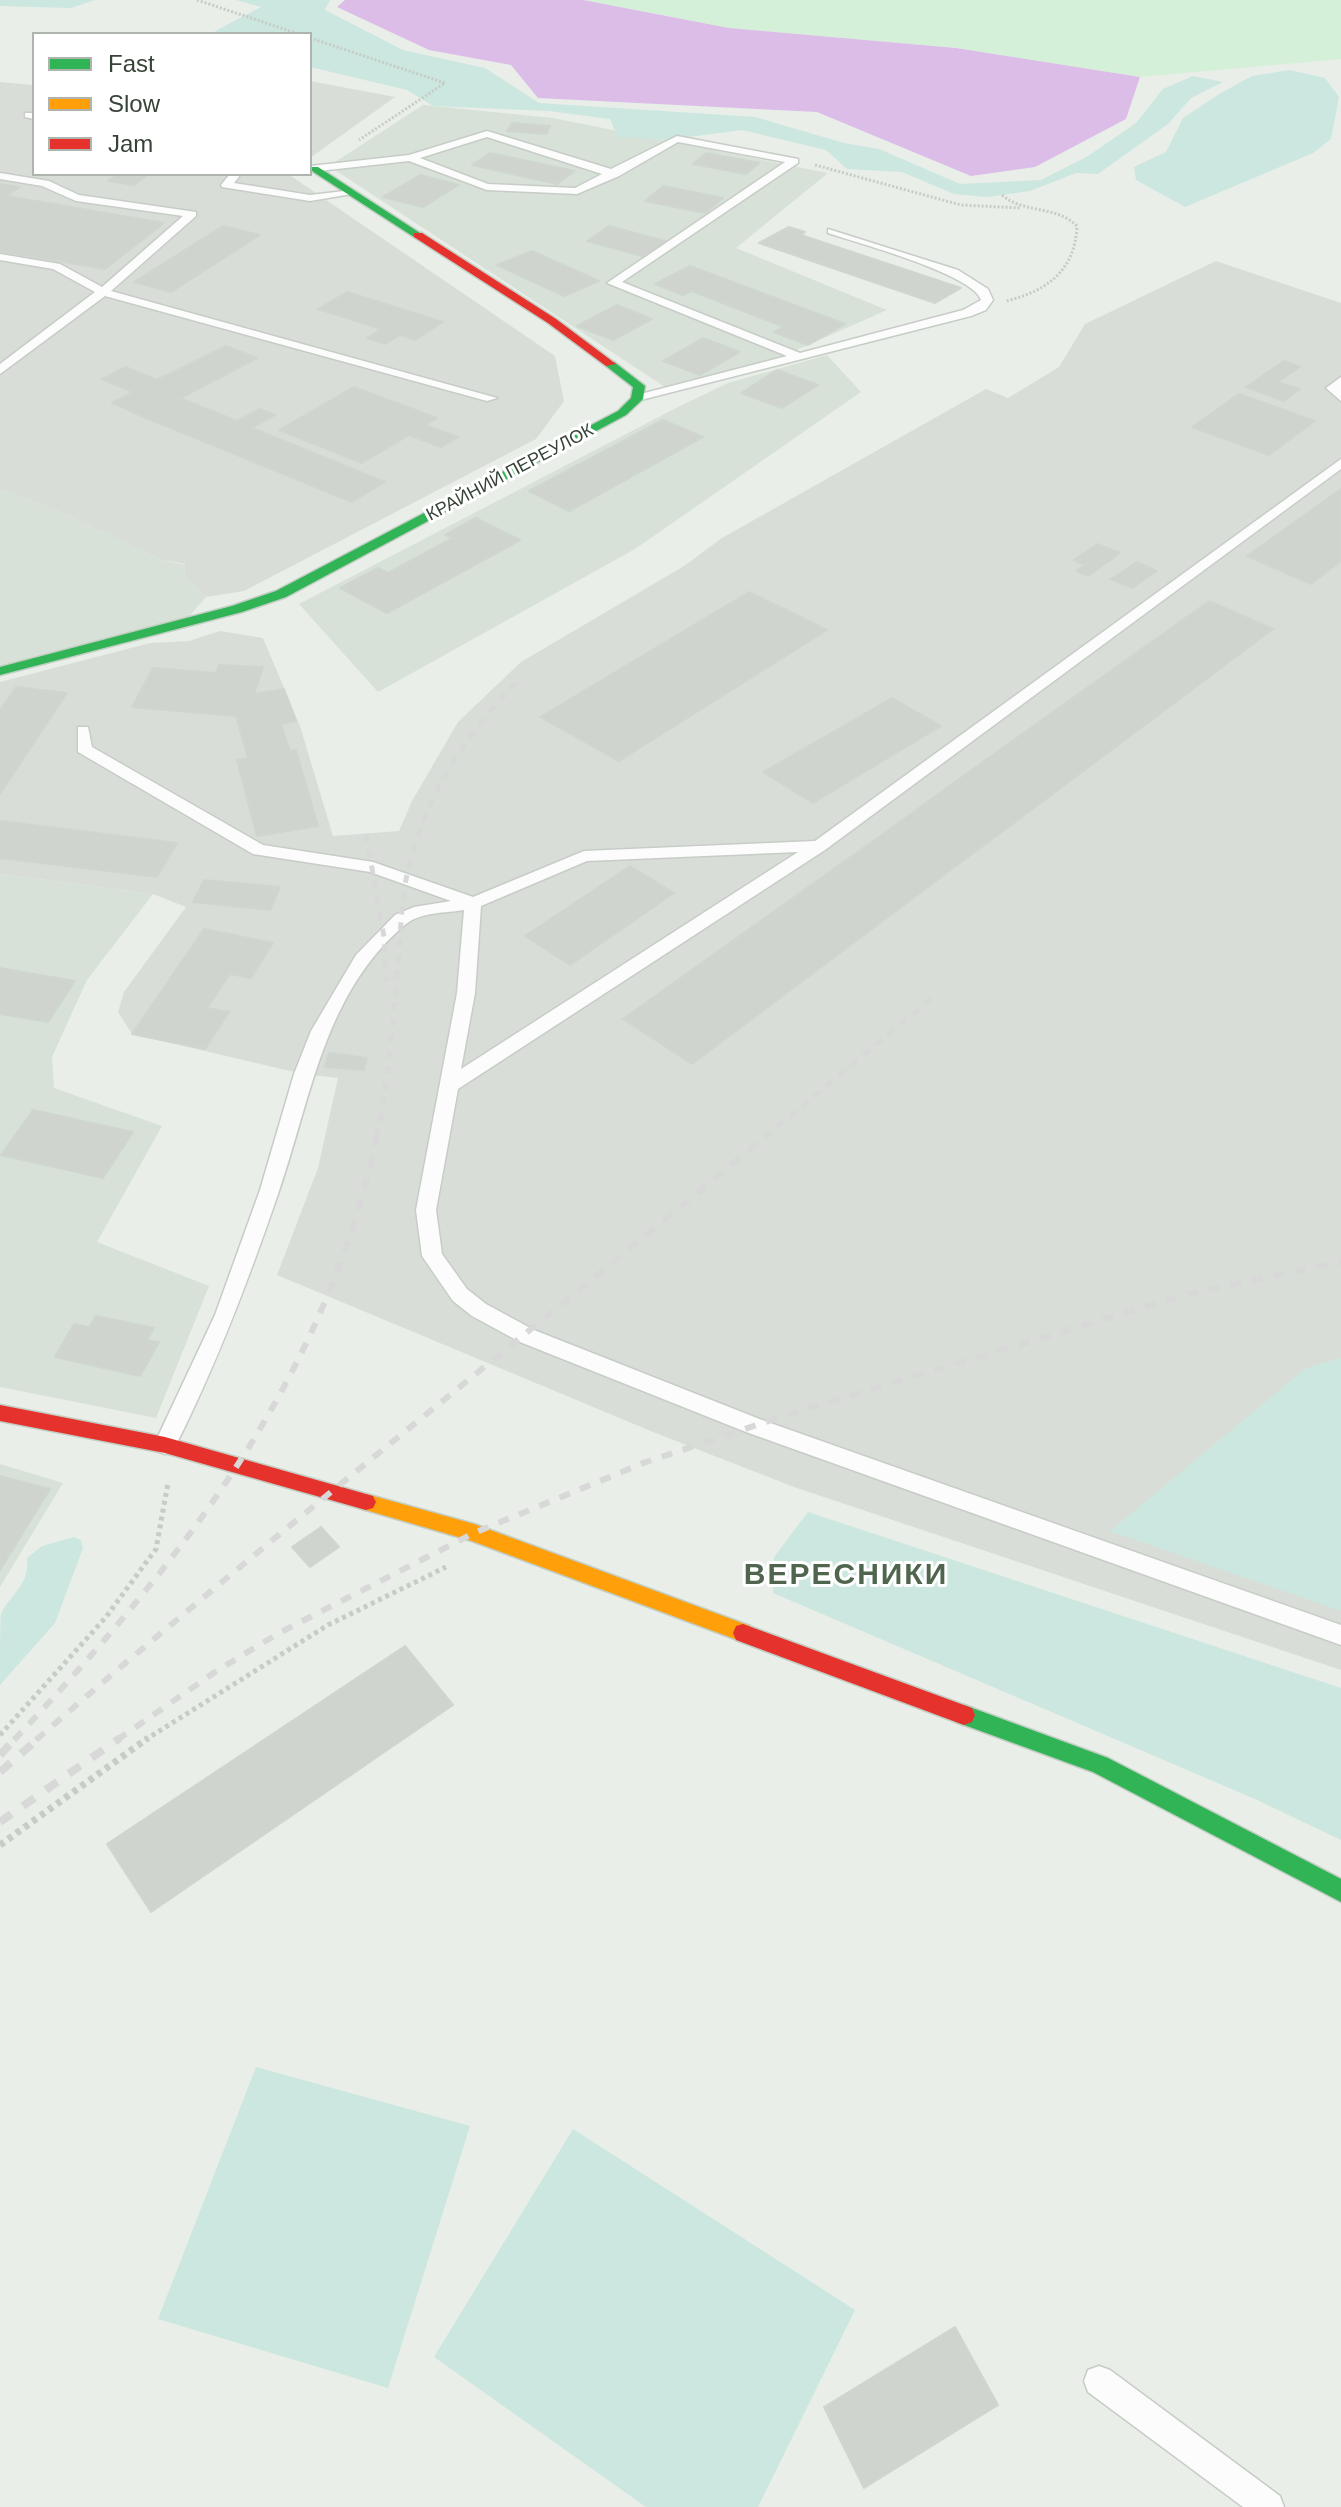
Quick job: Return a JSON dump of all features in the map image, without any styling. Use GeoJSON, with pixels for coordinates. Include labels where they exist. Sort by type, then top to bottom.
{"type":"FeatureCollection","features":[{"type":"Feature","properties":{"kind":"street"},"geometry":{"type":"LineString","coordinates":[[312,169],[552,321],[639,386],[637,399]]}},
{"type":"Feature","properties":{"kind":"street","name":"КРАЙНИЙ ПЕРЕУЛОК"},"geometry":{"type":"LineString","coordinates":[[0,671],[237,609],[281,594],[622,413],[637,399]]}},
{"type":"Feature","properties":{"kind":"street"},"geometry":{"type":"LineString","coordinates":[[0,1413],[165,1445],[474,1533],[1100,1765],[1341,1891]]}},
{"type":"Feature","properties":{"kind":"lane"},"geometry":{"type":"LineString","coordinates":[[312,169],[410,158],[487,134],[615,174]]}},
{"type":"Feature","properties":{"kind":"lane"},"geometry":{"type":"LineString","coordinates":[[410,158],[487,187],[577,191],[615,174],[677,139],[794,161]]}},
{"type":"Feature","properties":{"kind":"lane"},"geometry":{"type":"LineString","coordinates":[[794,161],[613,283],[800,357]]}},
{"type":"Feature","properties":{"kind":"lane"},"geometry":{"type":"LineString","coordinates":[[0,176],[45,183],[76,198],[192,214],[103,292],[0,370]]}},
{"type":"Feature","properties":{"kind":"lane"},"geometry":{"type":"LineString","coordinates":[[234,176],[226,185],[310,198],[353,193]]}},
{"type":"Feature","properties":{"kind":"lane"},"geometry":{"type":"LineString","coordinates":[[637,399],[982,307],[987,300],[984,291],[973,281],[832,231]]}},
{"type":"Feature","properties":{"kind":"lane"},"geometry":{"type":"LineString","coordinates":[[0,257],[56,266],[103,292],[491,398]]}},
{"type":"Feature","properties":{"kind":"lane"},"geometry":{"type":"LineString","coordinates":[[1341,381],[1332,388],[1341,397]]}},
{"type":"Feature","properties":{"kind":"lane"},"geometry":{"type":"LineString","coordinates":[[450,1085],[819,846],[1341,463]]}},
{"type":"Feature","properties":{"kind":"lane"},"geometry":{"type":"LineString","coordinates":[[83,730],[84,749],[259,850],[373,867],[473,903]]}},
{"type":"Feature","properties":{"kind":"lane"},"geometry":{"type":"LineString","coordinates":[[165,1445],[225,1315],[281,1155],[303,1074],[327,1017],[362,959],[401,919],[414,912],[473,903],[584,856],[819,846]]}},
{"type":"Feature","properties":{"kind":"lane"},"geometry":{"type":"LineString","coordinates":[[473,903],[466,993],[426,1210],[426,1235],[432,1256],[444,1276],[479,1310],[527,1336],[754,1426],[1341,1635]]}},
{"type":"Feature","properties":{"kind":"lane"},"geometry":{"type":"LineString","coordinates":[[1099,2381],[1269,2507]]}},
{"type":"Feature","properties":{"kind":"path"},"geometry":{"type":"LineString","coordinates":[[197,0],[293,32]]}},
{"type":"Feature","properties":{"kind":"path"},"geometry":{"type":"LineString","coordinates":[[312,39],[445,83],[312,169]]}},
{"type":"Feature","properties":{"kind":"path"},"geometry":{"type":"LineString","coordinates":[[794,161],[961,205],[1021,208],[1074,221],[1078,235],[1068,267],[1060,279],[1031,296],[982,307]]}},
{"type":"Feature","properties":{"kind":"path"},"geometry":{"type":"LineString","coordinates":[[1002,195],[1021,208]]}},
{"type":"Feature","properties":{"kind":"path"},"geometry":{"type":"LineString","coordinates":[[0,1735],[55,1677],[156,1549],[162,1531],[168,1482]]}},
{"type":"Feature","properties":{"kind":"path"},"geometry":{"type":"LineString","coordinates":[[0,1845],[169,1724],[267,1663],[352,1614],[457,1563]]}},
{"type":"Feature","properties":{"kind":"shaded area"},"geometry":{"type":"Polygon","coordinates":[[[0,0],[95,0],[71,8],[0,6],[0,0]]]}},
{"type":"Feature","properties":{"kind":"shaded area"},"geometry":{"type":"Polygon","coordinates":[[[236,0],[330,0],[325,10],[403,50],[485,68],[539,103],[755,117],[844,143],[879,149],[960,184],[1041,180],[1088,156],[1136,123],[1163,89],[1193,76],[1223,82],[1191,98],[1168,124],[1098,174],[1076,173],[1030,191],[987,197],[954,194],[902,172],[847,169],[826,150],[742,130],[666,140],[618,137],[610,119],[549,111],[433,106],[407,90],[312,67],[312,32],[215,31],[261,7],[236,0]]]}},
{"type":"Feature","properties":{"kind":"shaded area"},"geometry":{"type":"Polygon","coordinates":[[[345,0],[583,0],[729,28],[956,48],[1140,77],[1126,119],[1035,167],[971,176],[817,112],[538,98],[511,65],[429,50],[337,7],[345,0]]]}},
{"type":"Feature","properties":{"kind":"shaded area"},"geometry":{"type":"Polygon","coordinates":[[[1290,70],[1325,78],[1339,97],[1331,139],[1313,153],[1185,207],[1136,180],[1134,167],[1166,152],[1183,118],[1252,76],[1290,70]]]}},
{"type":"Feature","properties":{"kind":"shaded area"},"geometry":{"type":"Polygon","coordinates":[[[312,81],[395,97],[312,157],[312,81]]]}},
{"type":"Feature","properties":{"kind":"shaded area"},"geometry":{"type":"Polygon","coordinates":[[[0,82],[32,85],[32,176],[291,176],[555,356],[564,401],[536,439],[244,591],[206,597],[184,576],[185,564],[158,559],[59,511],[0,489],[0,82]]]}},
{"type":"Feature","properties":{"kind":"shaded area"},"geometry":{"type":"Polygon","coordinates":[[[423,105],[553,118],[828,173],[736,248],[887,310],[783,356],[665,387],[329,166],[423,105]]]}},
{"type":"Feature","properties":{"kind":"shaded area"},"geometry":{"type":"Polygon","coordinates":[[[1216,261],[1341,303],[1341,1670],[794,1487],[653,1432],[277,1275],[318,1168],[338,1078],[303,1074],[132,1034],[118,1012],[124,992],[186,907],[153,894],[0,874],[0,682],[150,643],[189,641],[220,631],[263,638],[300,726],[333,836],[399,831],[412,801],[458,722],[521,662],[684,566],[722,538],[986,389],[1008,398],[1059,367],[1085,324],[1216,261]]]}},
{"type":"Feature","properties":{"kind":"shaded area"},"geometry":{"type":"Polygon","coordinates":[[[827,355],[861,392],[635,549],[378,692],[299,604],[728,383],[827,355]]]}},
{"type":"Feature","properties":{"kind":"shaded area"},"geometry":{"type":"Polygon","coordinates":[[[0,489],[59,511],[158,559],[185,565],[184,576],[206,597],[186,620],[0,666],[0,489]]]}},
{"type":"Feature","properties":{"kind":"shaded area"},"geometry":{"type":"Polygon","coordinates":[[[0,874],[153,894],[87,980],[52,1057],[54,1088],[162,1126],[97,1242],[209,1286],[156,1418],[0,1387],[0,874]]]}},
{"type":"Feature","properties":{"kind":"shaded area"},"geometry":{"type":"Polygon","coordinates":[[[1341,1358],[1341,1611],[1110,1531],[1306,1368],[1341,1358]]]}},
{"type":"Feature","properties":{"kind":"shaded area"},"geometry":{"type":"Polygon","coordinates":[[[0,1464],[63,1483],[0,1587],[0,1464]]]}},
{"type":"Feature","properties":{"kind":"shaded area"},"geometry":{"type":"Polygon","coordinates":[[[808,1512],[1341,1688],[1341,1840],[1255,1799],[773,1593],[774,1557],[808,1512]]]}},
{"type":"Feature","properties":{"kind":"shaded area"},"geometry":{"type":"Polygon","coordinates":[[[74,1537],[81,1540],[83,1548],[55,1623],[0,1685],[1,1614],[23,1582],[27,1558],[42,1546],[74,1537]]]}},
{"type":"Feature","properties":{"kind":"shaded area"},"geometry":{"type":"Polygon","coordinates":[[[256,2067],[470,2126],[388,2388],[158,2319],[256,2067]]]}},
{"type":"Feature","properties":{"kind":"shaded area"},"geometry":{"type":"Polygon","coordinates":[[[573,2129],[855,2310],[758,2507],[646,2507],[434,2357],[573,2129]]]}},
{"type":"Feature","properties":{"kind":"sand"},"geometry":{"type":"Polygon","coordinates":[[[583,0],[1341,0],[1341,59],[1140,77],[956,48],[729,28],[583,0]]]}},
{"type":"Feature","properties":{"kind":"building"},"geometry":{"type":"Polygon","coordinates":[[[512,123],[550,126],[546,134],[507,131],[512,123]]]}},
{"type":"Feature","properties":{"kind":"building"},"geometry":{"type":"Polygon","coordinates":[[[490,153],[575,171],[557,184],[472,165],[490,153]]]}},
{"type":"Feature","properties":{"kind":"building"},"geometry":{"type":"Polygon","coordinates":[[[706,153],[759,163],[746,174],[693,164],[706,153]]]}},
{"type":"Feature","properties":{"kind":"building"},"geometry":{"type":"Polygon","coordinates":[[[420,175],[459,185],[423,207],[383,197],[420,175]]]}},
{"type":"Feature","properties":{"kind":"building"},"geometry":{"type":"Polygon","coordinates":[[[114,176],[146,176],[134,185],[108,181],[114,176]]]}},
{"type":"Feature","properties":{"kind":"building"},"geometry":{"type":"Polygon","coordinates":[[[0,184],[20,187],[7,196],[164,223],[105,269],[0,251],[0,184]]]}},
{"type":"Feature","properties":{"kind":"building"},"geometry":{"type":"Polygon","coordinates":[[[663,186],[723,198],[705,213],[645,201],[663,186]]]}},
{"type":"Feature","properties":{"kind":"building"},"geometry":{"type":"Polygon","coordinates":[[[223,226],[260,235],[171,292],[134,282],[223,226]]]}},
{"type":"Feature","properties":{"kind":"building"},"geometry":{"type":"Polygon","coordinates":[[[609,226],[668,242],[646,257],[587,241],[609,226]]]}},
{"type":"Feature","properties":{"kind":"building"},"geometry":{"type":"Polygon","coordinates":[[[789,227],[805,232],[801,235],[961,288],[935,303],[759,243],[789,227]]]}},
{"type":"Feature","properties":{"kind":"building"},"geometry":{"type":"Polygon","coordinates":[[[532,251],[599,281],[564,296],[497,265],[532,251]]]}},
{"type":"Feature","properties":{"kind":"building"},"geometry":{"type":"Polygon","coordinates":[[[690,266],[845,324],[808,345],[774,332],[784,327],[692,291],[683,295],[655,284],[690,266]]]}},
{"type":"Feature","properties":{"kind":"building"},"geometry":{"type":"Polygon","coordinates":[[[347,292],[443,322],[415,340],[400,335],[385,344],[367,338],[381,329],[318,309],[347,292]]]}},
{"type":"Feature","properties":{"kind":"building"},"geometry":{"type":"Polygon","coordinates":[[[617,305],[652,319],[613,340],[577,326],[617,305]]]}},
{"type":"Feature","properties":{"kind":"building"},"geometry":{"type":"Polygon","coordinates":[[[703,338],[740,352],[700,375],[663,361],[703,338]]]}},
{"type":"Feature","properties":{"kind":"building"},"geometry":{"type":"Polygon","coordinates":[[[226,346],[257,358],[144,417],[112,403],[133,392],[102,379],[126,367],[157,380],[226,346]]]}},
{"type":"Feature","properties":{"kind":"building"},"geometry":{"type":"Polygon","coordinates":[[[1284,361],[1300,367],[1278,382],[1300,389],[1284,401],[1246,387],[1284,361]]]}},
{"type":"Feature","properties":{"kind":"building"},"geometry":{"type":"Polygon","coordinates":[[[777,370],[818,385],[782,408],[741,393],[777,370]]]}},
{"type":"Feature","properties":{"kind":"building"},"geometry":{"type":"Polygon","coordinates":[[[354,387],[437,418],[425,425],[458,437],[441,447],[409,435],[362,463],[279,430],[354,387]]]}},
{"type":"Feature","properties":{"kind":"building"},"geometry":{"type":"Polygon","coordinates":[[[1239,394],[1315,421],[1269,455],[1192,427],[1239,394]]]}},
{"type":"Feature","properties":{"kind":"building"},"geometry":{"type":"Polygon","coordinates":[[[180,398],[237,421],[260,409],[275,415],[252,428],[385,482],[352,502],[144,417],[180,398]]]}},
{"type":"Feature","properties":{"kind":"building"},"geometry":{"type":"Polygon","coordinates":[[[663,420],[703,437],[569,511],[529,491],[663,420]]]}},
{"type":"Feature","properties":{"kind":"building"},"geometry":{"type":"Polygon","coordinates":[[[1341,489],[1341,561],[1311,584],[1247,556],[1341,489]]]}},
{"type":"Feature","properties":{"kind":"building"},"geometry":{"type":"Polygon","coordinates":[[[476,518],[520,540],[387,613],[340,588],[378,568],[388,573],[453,538],[445,535],[476,518]]]}},
{"type":"Feature","properties":{"kind":"building"},"geometry":{"type":"Polygon","coordinates":[[[1097,544],[1120,553],[1088,576],[1076,571],[1085,565],[1074,560],[1097,544]]]}},
{"type":"Feature","properties":{"kind":"building"},"geometry":{"type":"Polygon","coordinates":[[[1137,562],[1157,571],[1132,588],[1111,579],[1137,562]]]}},
{"type":"Feature","properties":{"kind":"building"},"geometry":{"type":"Polygon","coordinates":[[[749,592],[827,630],[619,761],[540,717],[749,592]]]}},
{"type":"Feature","properties":{"kind":"building"},"geometry":{"type":"Polygon","coordinates":[[[1209,601],[1273,629],[1034,808],[966,774],[1209,601]]]}},
{"type":"Feature","properties":{"kind":"building"},"geometry":{"type":"Polygon","coordinates":[[[219,665],[263,667],[254,694],[284,689],[296,721],[281,724],[290,751],[296,750],[318,826],[257,836],[237,760],[248,758],[236,716],[132,707],[153,668],[216,673],[219,665]]]}},
{"type":"Feature","properties":{"kind":"building"},"geometry":{"type":"Polygon","coordinates":[[[16,687],[67,693],[0,794],[0,710],[16,687]]]}},
{"type":"Feature","properties":{"kind":"building"},"geometry":{"type":"Polygon","coordinates":[[[892,698],[941,726],[813,803],[763,772],[892,698]]]}},
{"type":"Feature","properties":{"kind":"building"},"geometry":{"type":"Polygon","coordinates":[[[966,774],[1034,808],[968,857],[901,821],[966,774]]]}},
{"type":"Feature","properties":{"kind":"building"},"geometry":{"type":"Polygon","coordinates":[[[0,821],[177,843],[157,877],[0,858],[0,821]]]}},
{"type":"Feature","properties":{"kind":"building"},"geometry":{"type":"Polygon","coordinates":[[[901,821],[968,857],[692,1064],[623,1019],[901,821]]]}},
{"type":"Feature","properties":{"kind":"building"},"geometry":{"type":"Polygon","coordinates":[[[630,866],[674,893],[570,965],[525,936],[630,866]]]}},
{"type":"Feature","properties":{"kind":"building"},"geometry":{"type":"Polygon","coordinates":[[[204,880],[280,887],[270,910],[193,902],[204,880]]]}},
{"type":"Feature","properties":{"kind":"building"},"geometry":{"type":"Polygon","coordinates":[[[204,929],[273,943],[251,978],[230,974],[207,1008],[229,1012],[205,1049],[132,1034],[204,929]]]}},
{"type":"Feature","properties":{"kind":"building"},"geometry":{"type":"Polygon","coordinates":[[[0,968],[75,981],[48,1022],[0,1014],[0,968]]]}},
{"type":"Feature","properties":{"kind":"building"},"geometry":{"type":"Polygon","coordinates":[[[329,1053],[367,1058],[364,1070],[325,1067],[329,1053]]]}},
{"type":"Feature","properties":{"kind":"building"},"geometry":{"type":"Polygon","coordinates":[[[33,1110],[133,1132],[103,1178],[1,1155],[33,1110]]]}},
{"type":"Feature","properties":{"kind":"building"},"geometry":{"type":"Polygon","coordinates":[[[96,1316],[154,1328],[147,1340],[159,1342],[140,1376],[55,1357],[74,1324],[89,1327],[96,1316]]]}},
{"type":"Feature","properties":{"kind":"building"},"geometry":{"type":"Polygon","coordinates":[[[0,1476],[50,1489],[0,1570],[0,1476]]]}},
{"type":"Feature","properties":{"kind":"building"},"geometry":{"type":"Polygon","coordinates":[[[321,1527],[339,1547],[310,1567],[292,1547],[321,1527]]]}},
{"type":"Feature","properties":{"kind":"building"},"geometry":{"type":"Polygon","coordinates":[[[405,1646],[453,1705],[151,1912],[107,1844],[405,1646]]]}},
{"type":"Feature","properties":{"kind":"building"},"geometry":{"type":"Polygon","coordinates":[[[955,2327],[998,2405],[864,2488],[824,2407],[955,2327]]]}},
{"type":"Feature","properties":{"kind":"railway"},"geometry":{"type":"LineString","coordinates":[[377,1137],[385,1092],[404,895],[414,847],[448,770],[480,724],[518,681]]}},
{"type":"Feature","properties":{"kind":"railway"},"geometry":{"type":"LineString","coordinates":[[366,834],[384,937],[386,982]]}},
{"type":"Feature","properties":{"kind":"railway"},"geometry":{"type":"LineString","coordinates":[[765,1137],[934,996]]}},
{"type":"Feature","properties":{"kind":"railway"},"geometry":{"type":"LineString","coordinates":[[14,1740],[134,1605],[189,1535],[239,1463],[284,1387],[322,1308],[354,1224],[377,1135]]}},
{"type":"Feature","properties":{"kind":"railway"},"geometry":{"type":"LineString","coordinates":[[36,1740],[217,1586],[767,1135]]}},
{"type":"Feature","properties":{"kind":"railway"},"geometry":{"type":"LineString","coordinates":[[117,1740],[218,1670],[279,1633],[474,1533],[646,1462],[796,1412],[1188,1294],[1341,1262]]}},
{"type":"Feature","properties":{"kind":"railway"},"geometry":{"type":"LineString","coordinates":[[0,1755],[16,1738]]}},
{"type":"Feature","properties":{"kind":"railway"},"geometry":{"type":"LineString","coordinates":[[0,1772],[39,1738]]}},
{"type":"Feature","properties":{"kind":"railway"},"geometry":{"type":"LineString","coordinates":[[0,1822],[120,1738]]}},
{"type":"Feature","properties":{"kind":"traffic: fast"},"geometry":{"type":"LineString","coordinates":[[315,169],[418,235]]}},
{"type":"Feature","properties":{"kind":"traffic: fast"},"geometry":{"type":"LineString","coordinates":[[0,671],[237,609],[281,594],[622,413],[637,399],[639,386],[610,364]]}},
{"type":"Feature","properties":{"kind":"traffic: fast"},"geometry":{"type":"LineString","coordinates":[[964,1715],[1100,1765],[1341,1891]]}},
{"type":"Feature","properties":{"kind":"traffic: slow"},"geometry":{"type":"LineString","coordinates":[[366,1502],[474,1533],[743,1633]]}},
{"type":"Feature","properties":{"kind":"traffic: jam"},"geometry":{"type":"LineString","coordinates":[[418,235],[552,321],[610,364]]}},
{"type":"Feature","properties":{"kind":"traffic: jam"},"geometry":{"type":"LineString","coordinates":[[0,1413],[165,1445],[366,1502]]}},
{"type":"Feature","properties":{"kind":"traffic: jam"},"geometry":{"type":"LineString","coordinates":[[743,1633],[964,1715]]}},
{"type":"Feature","properties":{"kind":"district","name":"ВЕРЕСНИКИ"},"geometry":{"type":"Point","coordinates":[846,1576]}}]}
